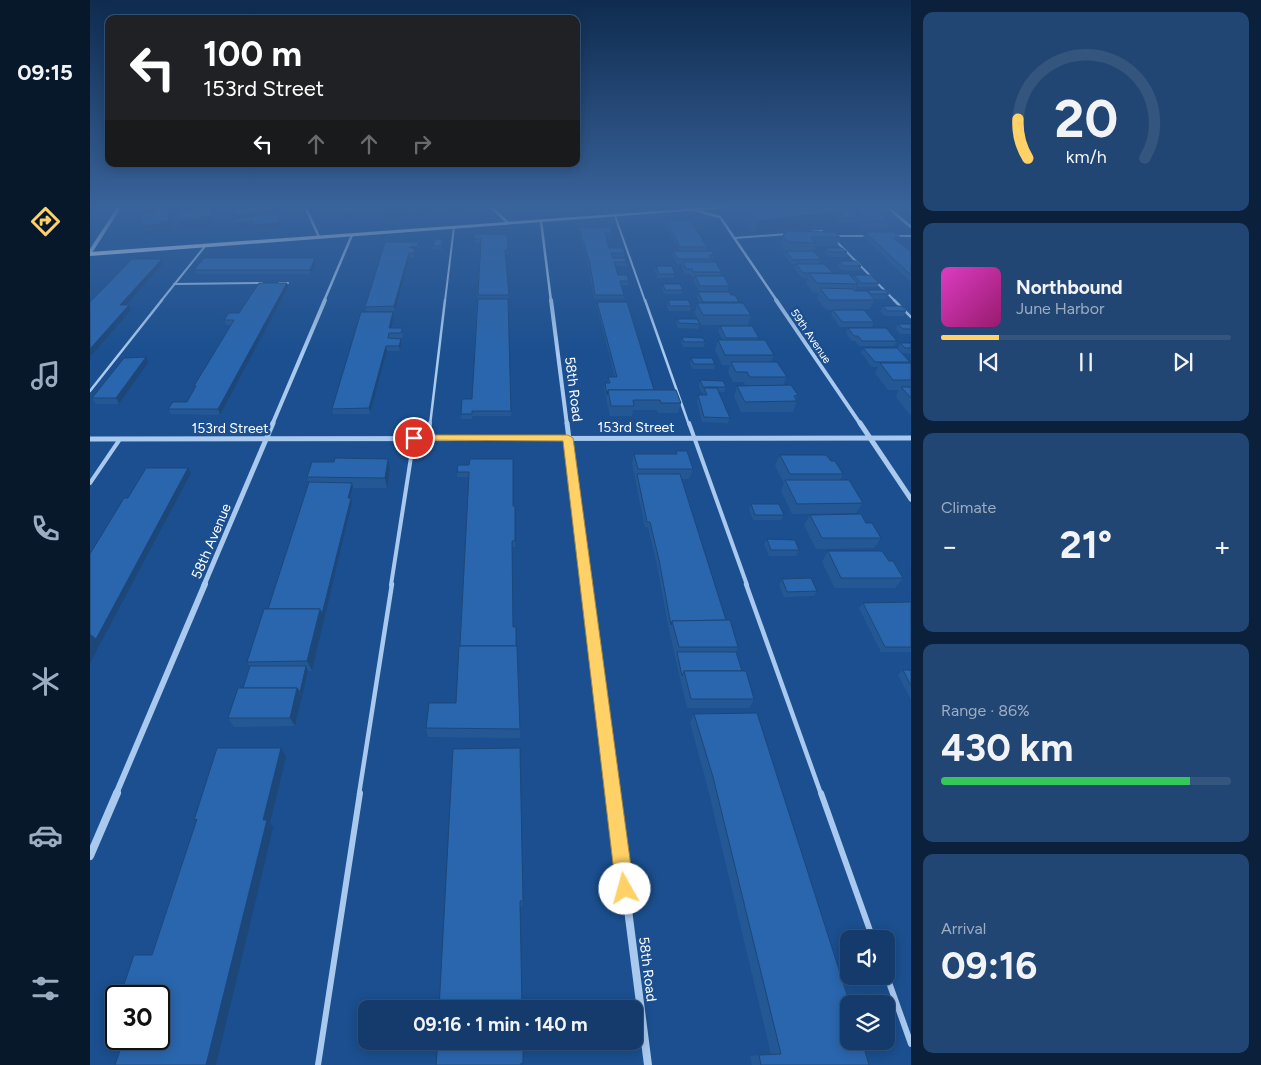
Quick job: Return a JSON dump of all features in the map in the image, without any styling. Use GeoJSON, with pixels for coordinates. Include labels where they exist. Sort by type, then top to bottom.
{"type":"FeatureCollection","features":[{"type":"Feature","properties":{"kind":"street","name":"58th Avenue"},"geometry":{"type":"LineString","coordinates":[[90,856],[343,256]]}},
{"type":"Feature","properties":{"kind":"street","name":"58th Road"},"geometry":{"type":"LineString","coordinates":[[545,256],[648,1065]]}},
{"type":"Feature","properties":{"kind":"street","name":"59th Avenue"},"geometry":{"type":"LineString","coordinates":[[747,256],[911,499]]}},
{"type":"Feature","properties":{"kind":"street","name":"153rd Street"},"geometry":{"type":"LineString","coordinates":[[90,439],[911,438]]}},
{"type":"Feature","properties":{"kind":"lane"},"geometry":{"type":"LineString","coordinates":[[90,391],[197,256]]}},
{"type":"Feature","properties":{"kind":"lane"},"geometry":{"type":"LineString","coordinates":[[428,438],[450,256]]}},
{"type":"Feature","properties":{"kind":"lane"},"geometry":{"type":"LineString","coordinates":[[629,256],[871,930]]}},
{"type":"Feature","properties":{"kind":"lane"},"geometry":{"type":"LineString","coordinates":[[851,256],[911,317]]}},
{"type":"Feature","properties":{"kind":"lane"},"geometry":{"type":"LineString","coordinates":[[174,284],[269,283]]}},
{"type":"Feature","properties":{"kind":"lane"},"geometry":{"type":"LineString","coordinates":[[278,283],[288,283]]}},
{"type":"Feature","properties":{"kind":"lane"},"geometry":{"type":"LineString","coordinates":[[318,1065],[414,438]]}},
{"type":"Feature","properties":{"kind":"lane"},"geometry":{"type":"LineString","coordinates":[[90,483],[120,439]]}},
{"type":"Feature","properties":{"kind":"lane"},"geometry":{"type":"LineString","coordinates":[[890,985],[911,1044]]}},
{"type":"Feature","properties":{"kind":"building"},"geometry":{"type":"Polygon","coordinates":[[[381,256],[408,256],[394,306],[365,307],[381,256]]]}},
{"type":"Feature","properties":{"kind":"building"},"geometry":{"type":"Polygon","coordinates":[[[480,256],[506,256],[509,295],[478,295],[480,256]]]}},
{"type":"Feature","properties":{"kind":"building"},"geometry":{"type":"Polygon","coordinates":[[[587,256],[612,256],[613,258],[625,258],[627,262],[614,262],[618,275],[627,275],[629,281],[620,281],[624,295],[595,295],[587,256]]]}},
{"type":"Feature","properties":{"kind":"building"},"geometry":{"type":"Polygon","coordinates":[[[676,256],[710,256],[712,259],[678,259],[676,256]]]}},
{"type":"Feature","properties":{"kind":"building"},"geometry":{"type":"Polygon","coordinates":[[[790,256],[818,256],[821,259],[793,260],[790,256]]]}},
{"type":"Feature","properties":{"kind":"building"},"geometry":{"type":"Polygon","coordinates":[[[890,256],[911,256],[911,275],[890,256]]]}},
{"type":"Feature","properties":{"kind":"building"},"geometry":{"type":"Polygon","coordinates":[[[204,258],[315,258],[310,270],[194,270],[204,258]]]}},
{"type":"Feature","properties":{"kind":"building"},"geometry":{"type":"Polygon","coordinates":[[[132,259],[162,259],[120,305],[129,305],[90,349],[90,302],[132,259]]]}},
{"type":"Feature","properties":{"kind":"building"},"geometry":{"type":"Polygon","coordinates":[[[840,261],[856,261],[861,266],[843,266],[840,261]]]}},
{"type":"Feature","properties":{"kind":"building"},"geometry":{"type":"Polygon","coordinates":[[[683,262],[716,262],[721,272],[693,272],[692,269],[686,269],[683,262]]]}},
{"type":"Feature","properties":{"kind":"building"},"geometry":{"type":"Polygon","coordinates":[[[796,264],[824,264],[833,273],[803,273],[796,264]]]}},
{"type":"Feature","properties":{"kind":"building"},"geometry":{"type":"Polygon","coordinates":[[[656,266],[672,266],[675,274],[659,274],[656,266]]]}},
{"type":"Feature","properties":{"kind":"building"},"geometry":{"type":"Polygon","coordinates":[[[809,273],[849,274],[858,284],[817,283],[809,273]]]}},
{"type":"Feature","properties":{"kind":"building"},"geometry":{"type":"Polygon","coordinates":[[[854,275],[871,275],[879,283],[861,283],[854,275]]]}},
{"type":"Feature","properties":{"kind":"building"},"geometry":{"type":"Polygon","coordinates":[[[695,276],[724,276],[729,286],[700,286],[695,276]]]}},
{"type":"Feature","properties":{"kind":"building"},"geometry":{"type":"Polygon","coordinates":[[[259,283],[287,283],[218,409],[168,409],[173,402],[187,402],[196,386],[194,386],[234,320],[224,320],[229,313],[239,313],[259,283]]]}},
{"type":"Feature","properties":{"kind":"building"},"geometry":{"type":"Polygon","coordinates":[[[663,284],[680,284],[683,290],[665,290],[663,284]]]}},
{"type":"Feature","properties":{"kind":"building"},"geometry":{"type":"Polygon","coordinates":[[[820,288],[867,291],[875,300],[829,300],[820,288]]]}},
{"type":"Feature","properties":{"kind":"building"},"geometry":{"type":"Polygon","coordinates":[[[868,290],[885,290],[889,294],[871,294],[868,290]]]}},
{"type":"Feature","properties":{"kind":"building"},"geometry":{"type":"Polygon","coordinates":[[[698,292],[729,292],[731,295],[735,295],[739,302],[703,302],[698,292]]]}},
{"type":"Feature","properties":{"kind":"building"},"geometry":{"type":"Polygon","coordinates":[[[478,299],[508,299],[511,411],[472,411],[472,414],[461,414],[462,399],[472,399],[478,299]]]}},
{"type":"Feature","properties":{"kind":"building"},"geometry":{"type":"Polygon","coordinates":[[[668,300],[688,300],[691,306],[670,306],[668,300]]]}},
{"type":"Feature","properties":{"kind":"building"},"geometry":{"type":"Polygon","coordinates":[[[597,302],[627,302],[654,390],[608,390],[607,395],[605,383],[610,383],[608,377],[617,377],[597,302]]]}},
{"type":"Feature","properties":{"kind":"building"},"geometry":{"type":"Polygon","coordinates":[[[697,303],[743,303],[751,315],[703,315],[697,303]]]}},
{"type":"Feature","properties":{"kind":"building"},"geometry":{"type":"Polygon","coordinates":[[[883,306],[902,306],[906,311],[887,311],[883,306]]]}},
{"type":"Feature","properties":{"kind":"building"},"geometry":{"type":"Polygon","coordinates":[[[833,310],[864,310],[874,322],[842,322],[833,310]]]}},
{"type":"Feature","properties":{"kind":"building"},"geometry":{"type":"Polygon","coordinates":[[[361,312],[393,312],[389,328],[402,328],[401,333],[389,333],[388,338],[401,339],[399,346],[386,346],[369,408],[332,409],[361,312]]]}},
{"type":"Feature","properties":{"kind":"building"},"geometry":{"type":"Polygon","coordinates":[[[677,319],[697,319],[700,324],[679,323],[677,319]]]}},
{"type":"Feature","properties":{"kind":"building"},"geometry":{"type":"Polygon","coordinates":[[[898,324],[911,324],[911,329],[903,329],[898,324]]]}},
{"type":"Feature","properties":{"kind":"building"},"geometry":{"type":"Polygon","coordinates":[[[720,326],[752,326],[759,338],[726,338],[720,326]]]}},
{"type":"Feature","properties":{"kind":"building"},"geometry":{"type":"Polygon","coordinates":[[[848,328],[886,328],[897,341],[862,341],[858,336],[854,336],[848,328]]]}},
{"type":"Feature","properties":{"kind":"building"},"geometry":{"type":"Polygon","coordinates":[[[682,337],[703,338],[705,342],[684,342],[682,337]]]}},
{"type":"Feature","properties":{"kind":"building"},"geometry":{"type":"Polygon","coordinates":[[[718,340],[765,340],[774,355],[725,355],[718,340]]]}},
{"type":"Feature","properties":{"kind":"building"},"geometry":{"type":"Polygon","coordinates":[[[900,343],[911,343],[911,348],[905,348],[900,343]]]}},
{"type":"Feature","properties":{"kind":"building"},"geometry":{"type":"Polygon","coordinates":[[[863,348],[897,348],[910,362],[875,362],[863,348]]]}},
{"type":"Feature","properties":{"kind":"building"},"geometry":{"type":"Polygon","coordinates":[[[146,357],[116,398],[92,398],[124,358],[146,357]]]}},
{"type":"Feature","properties":{"kind":"building"},"geometry":{"type":"Polygon","coordinates":[[[691,358],[712,358],[715,364],[694,364],[691,358]]]}},
{"type":"Feature","properties":{"kind":"building"},"geometry":{"type":"Polygon","coordinates":[[[731,362],[777,362],[787,377],[750,377],[747,372],[736,372],[731,362]]]}},
{"type":"Feature","properties":{"kind":"building"},"geometry":{"type":"Polygon","coordinates":[[[880,363],[911,363],[911,380],[893,380],[880,363]]]}},
{"type":"Feature","properties":{"kind":"building"},"geometry":{"type":"Polygon","coordinates":[[[700,380],[723,381],[726,387],[703,387],[700,380]]]}},
{"type":"Feature","properties":{"kind":"building"},"geometry":{"type":"Polygon","coordinates":[[[791,385],[798,395],[794,396],[797,401],[745,402],[737,386],[791,385]]]}},
{"type":"Feature","properties":{"kind":"building"},"geometry":{"type":"Polygon","coordinates":[[[901,387],[911,387],[911,398],[901,387]]]}},
{"type":"Feature","properties":{"kind":"building"},"geometry":{"type":"Polygon","coordinates":[[[704,388],[717,388],[730,418],[704,417],[698,395],[707,395],[704,388]]]}},
{"type":"Feature","properties":{"kind":"building"},"geometry":{"type":"Polygon","coordinates":[[[608,390],[676,390],[681,403],[661,403],[660,400],[633,400],[634,406],[611,406],[608,390]]]}},
{"type":"Feature","properties":{"kind":"building"},"geometry":{"type":"Polygon","coordinates":[[[676,451],[687,451],[693,469],[638,469],[634,454],[677,454],[676,451]]]}},
{"type":"Feature","properties":{"kind":"building"},"geometry":{"type":"Polygon","coordinates":[[[780,455],[826,455],[831,461],[835,461],[843,474],[790,474],[780,455]]]}},
{"type":"Feature","properties":{"kind":"building"},"geometry":{"type":"Polygon","coordinates":[[[335,458],[388,459],[385,478],[307,477],[312,462],[334,462],[335,458]]]}},
{"type":"Feature","properties":{"kind":"building"},"geometry":{"type":"Polygon","coordinates":[[[470,459],[513,459],[515,541],[512,541],[513,627],[516,627],[516,646],[460,646],[469,472],[457,472],[458,465],[469,465],[470,459]]]}},
{"type":"Feature","properties":{"kind":"building"},"geometry":{"type":"Polygon","coordinates":[[[146,468],[188,468],[96,639],[90,635],[90,554],[124,498],[128,498],[146,468]]]}},
{"type":"Feature","properties":{"kind":"building"},"geometry":{"type":"Polygon","coordinates":[[[637,474],[680,474],[726,620],[672,621],[671,625],[659,560],[650,522],[647,522],[637,474]]]}},
{"type":"Feature","properties":{"kind":"building"},"geometry":{"type":"Polygon","coordinates":[[[785,480],[849,480],[863,503],[797,504],[785,480]]]}},
{"type":"Feature","properties":{"kind":"building"},"geometry":{"type":"Polygon","coordinates":[[[309,482],[352,483],[348,498],[351,498],[322,614],[320,609],[268,609],[309,482]]]}},
{"type":"Feature","properties":{"kind":"building"},"geometry":{"type":"Polygon","coordinates":[[[751,504],[779,504],[784,515],[755,515],[751,504]]]}},
{"type":"Feature","properties":{"kind":"building"},"geometry":{"type":"Polygon","coordinates":[[[861,514],[866,523],[872,523],[881,538],[822,538],[810,515],[861,514]]]}},
{"type":"Feature","properties":{"kind":"building"},"geometry":{"type":"Polygon","coordinates":[[[767,539],[795,540],[799,550],[771,550],[767,539]]]}},
{"type":"Feature","properties":{"kind":"building"},"geometry":{"type":"Polygon","coordinates":[[[828,551],[882,551],[889,561],[893,561],[903,578],[841,578],[828,551]]]}},
{"type":"Feature","properties":{"kind":"building"},"geometry":{"type":"Polygon","coordinates":[[[811,578],[817,591],[787,592],[782,579],[811,578]]]}},
{"type":"Feature","properties":{"kind":"building"},"geometry":{"type":"Polygon","coordinates":[[[911,602],[911,647],[885,647],[863,603],[911,602]]]}},
{"type":"Feature","properties":{"kind":"building"},"geometry":{"type":"Polygon","coordinates":[[[264,609],[320,609],[307,661],[247,662],[264,609]]]}},
{"type":"Feature","properties":{"kind":"building"},"geometry":{"type":"Polygon","coordinates":[[[730,620],[738,647],[679,647],[672,621],[730,620]]]}},
{"type":"Feature","properties":{"kind":"building"},"geometry":{"type":"Polygon","coordinates":[[[459,646],[517,646],[520,729],[426,728],[429,703],[456,703],[459,646]]]}},
{"type":"Feature","properties":{"kind":"building"},"geometry":{"type":"Polygon","coordinates":[[[677,652],[736,652],[742,671],[684,671],[682,676],[677,652]]]}},
{"type":"Feature","properties":{"kind":"building"},"geometry":{"type":"Polygon","coordinates":[[[250,666],[306,666],[300,692],[297,688],[243,688],[250,666]]]}},
{"type":"Feature","properties":{"kind":"building"},"geometry":{"type":"Polygon","coordinates":[[[903,670],[911,670],[911,686],[903,670]]]}},
{"type":"Feature","properties":{"kind":"building"},"geometry":{"type":"Polygon","coordinates":[[[684,671],[746,671],[754,699],[691,699],[684,671]]]}},
{"type":"Feature","properties":{"kind":"building"},"geometry":{"type":"Polygon","coordinates":[[[238,688],[297,688],[290,718],[228,718],[238,688]]]}},
{"type":"Feature","properties":{"kind":"building"},"geometry":{"type":"Polygon","coordinates":[[[757,713],[840,973],[840,985],[844,985],[847,995],[840,995],[840,1050],[865,1050],[869,1065],[761,1065],[759,1055],[781,1054],[713,777],[694,714],[757,713]]]}},
{"type":"Feature","properties":{"kind":"building"},"geometry":{"type":"Polygon","coordinates":[[[217,748],[281,748],[263,820],[267,820],[206,1065],[115,1065],[120,1050],[170,1050],[170,985],[124,985],[134,955],[152,955],[197,819],[194,820],[217,748]]]}},
{"type":"Feature","properties":{"kind":"building"},"geometry":{"type":"Polygon","coordinates":[[[520,748],[523,901],[520,901],[522,1000],[439,1000],[453,749],[520,748]]]}},
{"type":"Feature","properties":{"kind":"building"},"geometry":{"type":"Polygon","coordinates":[[[437,1050],[523,1050],[523,1064],[521,1063],[521,1065],[436,1065],[437,1050]]]}},
{"type":"Feature","properties":{"kind":"route"},"geometry":{"type":"LineString","coordinates":[[414,438],[568,438],[625,889]]}}]}
